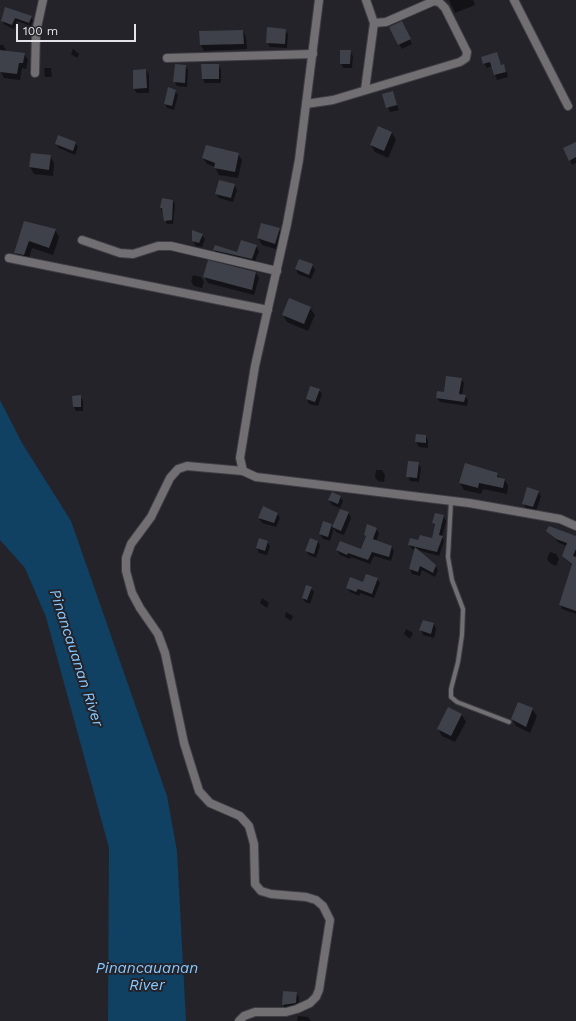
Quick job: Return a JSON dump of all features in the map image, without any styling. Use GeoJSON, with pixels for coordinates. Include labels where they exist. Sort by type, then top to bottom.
{"type":"FeatureCollection","features":[{"type":"Feature","properties":{"kind":"street"},"geometry":{"type":"LineString","coordinates":[[35,73],[36,32],[43,0]]}},
{"type":"Feature","properties":{"kind":"street"},"geometry":{"type":"LineString","coordinates":[[243,471],[240,458],[254,374],[299,160],[313,54],[318,0]]}},
{"type":"Feature","properties":{"kind":"street"},"geometry":{"type":"LineString","coordinates":[[365,90],[374,23],[366,0]]}},
{"type":"Feature","properties":{"kind":"street"},"geometry":{"type":"LineString","coordinates":[[514,0],[568,106]]}},
{"type":"Feature","properties":{"kind":"street"},"geometry":{"type":"LineString","coordinates":[[306,104],[333,100],[460,62],[467,55],[445,8],[439,2],[434,1],[386,22],[374,23]]}},
{"type":"Feature","properties":{"kind":"street"},"geometry":{"type":"LineString","coordinates":[[167,58],[313,54]]}},
{"type":"Feature","properties":{"kind":"street"},"geometry":{"type":"LineString","coordinates":[[82,240],[120,253],[133,254],[158,246],[171,246],[277,270]]}},
{"type":"Feature","properties":{"kind":"street"},"geometry":{"type":"LineString","coordinates":[[9,258],[268,310]]}},
{"type":"Feature","properties":{"kind":"street"},"geometry":{"type":"LineString","coordinates":[[239,1021],[244,1016],[254,1012],[286,1012],[297,1009],[310,1003],[316,997],[319,990],[330,920],[323,906],[316,900],[306,897],[271,894],[261,890],[255,884],[254,844],[249,826],[240,816],[210,803],[199,791],[184,743],[165,653],[158,634],[140,608],[132,593],[126,571],[126,558],[131,544],[151,517],[170,478],[178,469],[187,466],[243,471],[256,476],[451,500],[560,520],[576,526]]}},
{"type":"Feature","properties":{"kind":"lane"},"geometry":{"type":"LineString","coordinates":[[451,500],[448,557],[452,580],[463,608],[458,662],[451,689],[451,697],[458,702],[509,722]]}},
{"type":"Feature","properties":{"kind":"water","name":"Pinancauanan River"},"geometry":{"type":"Polygon","coordinates":[[[0,400],[22,443],[71,521],[167,796],[177,851],[186,1021],[108,1021],[109,848],[46,617],[25,568],[0,540],[0,400]]]}},
{"type":"Feature","properties":{"kind":"building"},"geometry":{"type":"Polygon","coordinates":[[[5,7],[32,16],[29,23],[15,18],[12,25],[1,21],[5,7]]]}},
{"type":"Feature","properties":{"kind":"building"},"geometry":{"type":"Polygon","coordinates":[[[402,21],[411,39],[398,45],[389,27],[402,21]]]}},
{"type":"Feature","properties":{"kind":"building"},"geometry":{"type":"Polygon","coordinates":[[[267,27],[286,29],[285,44],[266,43],[267,27]]]}},
{"type":"Feature","properties":{"kind":"building"},"geometry":{"type":"Polygon","coordinates":[[[243,30],[244,44],[200,45],[199,31],[243,30]]]}},
{"type":"Feature","properties":{"kind":"building"},"geometry":{"type":"Polygon","coordinates":[[[0,50],[25,53],[23,63],[19,63],[17,74],[0,72],[0,50]]]}},
{"type":"Feature","properties":{"kind":"building"},"geometry":{"type":"Polygon","coordinates":[[[340,50],[351,50],[350,64],[340,64],[340,50]]]}},
{"type":"Feature","properties":{"kind":"building"},"geometry":{"type":"Polygon","coordinates":[[[497,52],[501,65],[504,64],[506,72],[494,75],[490,62],[483,64],[481,57],[497,52]]]}},
{"type":"Feature","properties":{"kind":"building"},"geometry":{"type":"Polygon","coordinates":[[[175,64],[186,65],[185,83],[173,82],[175,64]]]}},
{"type":"Feature","properties":{"kind":"building"},"geometry":{"type":"Polygon","coordinates":[[[201,64],[219,64],[219,79],[202,79],[201,64]]]}},
{"type":"Feature","properties":{"kind":"building"},"geometry":{"type":"Polygon","coordinates":[[[146,69],[147,88],[133,89],[133,70],[146,69]]]}},
{"type":"Feature","properties":{"kind":"building"},"geometry":{"type":"Polygon","coordinates":[[[168,87],[176,90],[172,106],[164,104],[168,87]]]}},
{"type":"Feature","properties":{"kind":"building"},"geometry":{"type":"Polygon","coordinates":[[[393,91],[397,105],[386,108],[382,94],[393,91]]]}},
{"type":"Feature","properties":{"kind":"building"},"geometry":{"type":"Polygon","coordinates":[[[378,126],[392,132],[384,151],[370,145],[378,126]]]}},
{"type":"Feature","properties":{"kind":"building"},"geometry":{"type":"Polygon","coordinates":[[[58,135],[76,142],[73,151],[55,144],[58,135]]]}},
{"type":"Feature","properties":{"kind":"building"},"geometry":{"type":"Polygon","coordinates":[[[576,142],[576,157],[569,161],[563,148],[576,142]]]}},
{"type":"Feature","properties":{"kind":"building"},"geometry":{"type":"Polygon","coordinates":[[[206,145],[239,153],[235,172],[214,168],[215,163],[202,158],[206,145]]]}},
{"type":"Feature","properties":{"kind":"building"},"geometry":{"type":"Polygon","coordinates":[[[31,153],[51,155],[49,170],[29,167],[31,153]]]}},
{"type":"Feature","properties":{"kind":"building"},"geometry":{"type":"Polygon","coordinates":[[[219,180],[235,184],[231,198],[215,194],[219,180]]]}},
{"type":"Feature","properties":{"kind":"building"},"geometry":{"type":"Polygon","coordinates":[[[162,198],[173,200],[172,220],[164,221],[162,208],[160,208],[162,198]]]}},
{"type":"Feature","properties":{"kind":"building"},"geometry":{"type":"Polygon","coordinates":[[[24,221],[56,229],[49,248],[29,241],[24,255],[14,253],[24,221]]]}},
{"type":"Feature","properties":{"kind":"building"},"geometry":{"type":"Polygon","coordinates":[[[261,223],[280,228],[275,244],[257,238],[261,223]]]}},
{"type":"Feature","properties":{"kind":"building"},"geometry":{"type":"Polygon","coordinates":[[[192,230],[203,234],[199,243],[192,241],[192,230]]]}},
{"type":"Feature","properties":{"kind":"building"},"geometry":{"type":"Polygon","coordinates":[[[241,240],[257,245],[252,259],[213,250],[215,245],[237,252],[241,240]]]}},
{"type":"Feature","properties":{"kind":"building"},"geometry":{"type":"Polygon","coordinates":[[[299,259],[313,264],[309,275],[295,269],[299,259]]]}},
{"type":"Feature","properties":{"kind":"building"},"geometry":{"type":"Polygon","coordinates":[[[208,260],[256,272],[252,290],[203,277],[208,260]]]}},
{"type":"Feature","properties":{"kind":"building"},"geometry":{"type":"Polygon","coordinates":[[[289,298],[311,307],[304,324],[282,315],[289,298]]]}},
{"type":"Feature","properties":{"kind":"building"},"geometry":{"type":"Polygon","coordinates":[[[446,376],[462,378],[459,394],[466,395],[464,402],[436,398],[437,391],[444,392],[446,376]]]}},
{"type":"Feature","properties":{"kind":"building"},"geometry":{"type":"Polygon","coordinates":[[[310,386],[320,389],[315,402],[306,399],[310,386]]]}},
{"type":"Feature","properties":{"kind":"building"},"geometry":{"type":"Polygon","coordinates":[[[81,395],[81,407],[73,407],[72,396],[81,395]]]}},
{"type":"Feature","properties":{"kind":"building"},"geometry":{"type":"Polygon","coordinates":[[[416,434],[426,435],[426,443],[415,442],[416,434]]]}},
{"type":"Feature","properties":{"kind":"building"},"geometry":{"type":"Polygon","coordinates":[[[408,461],[419,462],[417,478],[406,477],[408,461]]]}},
{"type":"Feature","properties":{"kind":"building"},"geometry":{"type":"Polygon","coordinates":[[[465,463],[498,473],[497,477],[505,479],[503,488],[479,483],[478,488],[459,483],[465,463]]]}},
{"type":"Feature","properties":{"kind":"building"},"geometry":{"type":"Polygon","coordinates":[[[527,487],[539,491],[533,507],[522,504],[527,487]]]}},
{"type":"Feature","properties":{"kind":"building"},"geometry":{"type":"Polygon","coordinates":[[[332,492],[341,496],[338,504],[328,500],[332,492]]]}},
{"type":"Feature","properties":{"kind":"building"},"geometry":{"type":"Polygon","coordinates":[[[263,506],[278,513],[274,523],[258,518],[263,506]]]}},
{"type":"Feature","properties":{"kind":"building"},"geometry":{"type":"Polygon","coordinates":[[[340,509],[349,512],[341,531],[332,527],[340,509]]]}},
{"type":"Feature","properties":{"kind":"building"},"geometry":{"type":"Polygon","coordinates":[[[435,513],[444,515],[439,535],[443,536],[437,552],[408,545],[410,538],[418,540],[420,535],[432,538],[435,524],[432,523],[435,513]]]}},
{"type":"Feature","properties":{"kind":"building"},"geometry":{"type":"Polygon","coordinates":[[[323,521],[332,524],[328,537],[319,534],[323,521]]]}},
{"type":"Feature","properties":{"kind":"building"},"geometry":{"type":"Polygon","coordinates":[[[367,524],[377,528],[373,539],[392,546],[389,557],[372,552],[368,560],[348,553],[347,555],[336,550],[340,541],[361,549],[366,536],[364,535],[367,524]]]}},
{"type":"Feature","properties":{"kind":"building"},"geometry":{"type":"Polygon","coordinates":[[[549,526],[576,536],[576,549],[573,556],[576,557],[576,611],[559,605],[572,564],[562,556],[567,543],[556,539],[546,531],[549,526]]]}},
{"type":"Feature","properties":{"kind":"building"},"geometry":{"type":"Polygon","coordinates":[[[259,538],[268,541],[265,551],[256,548],[259,538]]]}},
{"type":"Feature","properties":{"kind":"building"},"geometry":{"type":"Polygon","coordinates":[[[310,538],[318,541],[314,554],[305,551],[310,538]]]}},
{"type":"Feature","properties":{"kind":"building"},"geometry":{"type":"Polygon","coordinates":[[[415,547],[436,565],[433,573],[420,566],[418,572],[409,569],[415,547]]]}},
{"type":"Feature","properties":{"kind":"building"},"geometry":{"type":"Polygon","coordinates":[[[366,574],[378,578],[372,594],[358,589],[356,592],[346,588],[350,577],[363,582],[366,574]]]}},
{"type":"Feature","properties":{"kind":"building"},"geometry":{"type":"Polygon","coordinates":[[[306,585],[312,587],[307,600],[302,598],[306,585]]]}},
{"type":"Feature","properties":{"kind":"building"},"geometry":{"type":"Polygon","coordinates":[[[423,620],[434,623],[431,634],[419,630],[423,620]]]}},
{"type":"Feature","properties":{"kind":"building"},"geometry":{"type":"Polygon","coordinates":[[[518,702],[533,708],[526,727],[511,719],[518,702]]]}},
{"type":"Feature","properties":{"kind":"building"},"geometry":{"type":"Polygon","coordinates":[[[448,707],[462,714],[451,736],[437,729],[448,707]]]}},
{"type":"Feature","properties":{"kind":"building"},"geometry":{"type":"Polygon","coordinates":[[[283,991],[297,992],[296,1003],[282,1005],[283,991]]]}}]}
